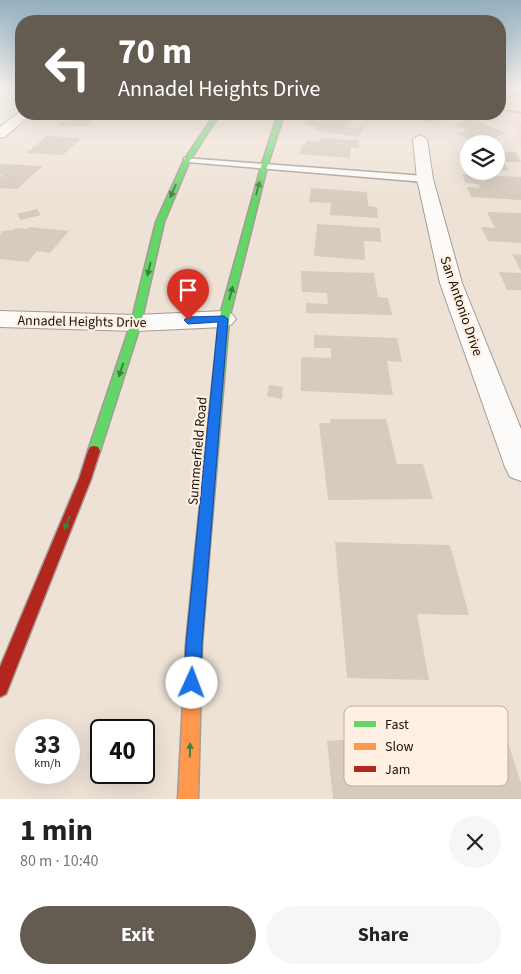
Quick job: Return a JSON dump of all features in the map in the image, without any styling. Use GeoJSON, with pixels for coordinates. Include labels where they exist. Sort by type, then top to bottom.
{"type":"FeatureCollection","features":[{"type":"Feature","properties":{"kind":"street"},"geometry":{"type":"LineString","coordinates":[[0,688],[85,479],[136,323],[160,222],[187,160],[210,125]]}},
{"type":"Feature","properties":{"kind":"street","name":"Summerfield Road"},"geometry":{"type":"LineString","coordinates":[[188,799],[194,644],[224,319],[264,167],[277,125]]}},
{"type":"Feature","properties":{"kind":"street","name":"San Antonio Drive"},"geometry":{"type":"LineString","coordinates":[[420,139],[425,179],[451,283],[521,467]]}},
{"type":"Feature","properties":{"kind":"street","name":"Annadel Heights Drive"},"geometry":{"type":"LineString","coordinates":[[0,318],[136,323],[224,319]]}},
{"type":"Feature","properties":{"kind":"lane"},"geometry":{"type":"LineString","coordinates":[[187,160],[425,179]]}},
{"type":"Feature","properties":{"kind":"shaded area"},"geometry":{"type":"Polygon","coordinates":[[[499,125],[521,125],[521,148],[514,129],[499,125]]]}},
{"type":"Feature","properties":{"kind":"building"},"geometry":{"type":"Polygon","coordinates":[[[58,125],[89,125],[89,126],[58,125]]]}},
{"type":"Feature","properties":{"kind":"building"},"geometry":{"type":"Polygon","coordinates":[[[309,125],[346,125],[344,127],[357,129],[360,126],[364,127],[358,137],[315,130],[318,127],[309,125]]]}},
{"type":"Feature","properties":{"kind":"building"},"geometry":{"type":"Polygon","coordinates":[[[454,125],[487,125],[507,133],[501,135],[456,134],[468,130],[454,125]]]}},
{"type":"Feature","properties":{"kind":"building"},"geometry":{"type":"Polygon","coordinates":[[[47,136],[82,138],[63,155],[26,153],[47,136]]]}},
{"type":"Feature","properties":{"kind":"building"},"geometry":{"type":"Polygon","coordinates":[[[321,138],[359,140],[359,148],[351,147],[350,158],[299,154],[302,144],[305,145],[306,141],[320,142],[321,138]]]}},
{"type":"Feature","properties":{"kind":"building"},"geometry":{"type":"Polygon","coordinates":[[[505,151],[516,152],[521,162],[505,162],[505,151]]]}},
{"type":"Feature","properties":{"kind":"building"},"geometry":{"type":"Polygon","coordinates":[[[0,164],[43,166],[17,189],[0,188],[0,177],[3,175],[0,175],[0,164]]]}},
{"type":"Feature","properties":{"kind":"building"},"geometry":{"type":"Polygon","coordinates":[[[505,176],[521,177],[521,200],[471,197],[467,187],[480,188],[479,184],[466,183],[465,180],[505,180],[505,176]]]}},
{"type":"Feature","properties":{"kind":"building"},"geometry":{"type":"Polygon","coordinates":[[[311,188],[367,192],[368,206],[377,207],[378,218],[330,215],[331,203],[309,202],[311,188]]]}},
{"type":"Feature","properties":{"kind":"building"},"geometry":{"type":"Polygon","coordinates":[[[37,209],[41,215],[21,220],[17,214],[37,209]]]}},
{"type":"Feature","properties":{"kind":"building"},"geometry":{"type":"Polygon","coordinates":[[[487,212],[521,213],[521,243],[488,241],[481,227],[495,228],[487,212]]]}},
{"type":"Feature","properties":{"kind":"building"},"geometry":{"type":"Polygon","coordinates":[[[317,224],[380,228],[381,242],[364,241],[365,260],[314,256],[317,224]]]}},
{"type":"Feature","properties":{"kind":"building"},"geometry":{"type":"Polygon","coordinates":[[[29,227],[69,231],[50,253],[37,251],[28,262],[0,259],[0,234],[3,231],[16,228],[27,229],[29,227]]]}},
{"type":"Feature","properties":{"kind":"building"},"geometry":{"type":"Polygon","coordinates":[[[512,254],[521,255],[521,271],[512,254]]]}},
{"type":"Feature","properties":{"kind":"building"},"geometry":{"type":"Polygon","coordinates":[[[301,271],[374,273],[378,297],[388,298],[392,315],[306,313],[306,303],[328,304],[327,293],[302,292],[301,271]]]}},
{"type":"Feature","properties":{"kind":"building"},"geometry":{"type":"Polygon","coordinates":[[[499,272],[521,273],[521,290],[507,290],[499,272]]]}},
{"type":"Feature","properties":{"kind":"building"},"geometry":{"type":"Polygon","coordinates":[[[314,335],[397,338],[402,362],[387,361],[393,395],[301,391],[301,357],[331,358],[331,348],[314,348],[314,335]]]}},
{"type":"Feature","properties":{"kind":"building"},"geometry":{"type":"Polygon","coordinates":[[[269,385],[283,387],[282,399],[267,396],[269,385]]]}},
{"type":"Feature","properties":{"kind":"building"},"geometry":{"type":"Polygon","coordinates":[[[330,419],[386,419],[397,464],[423,464],[433,499],[328,500],[319,423],[331,423],[330,419]]]}},
{"type":"Feature","properties":{"kind":"building"},"geometry":{"type":"Polygon","coordinates":[[[335,542],[450,545],[469,615],[417,614],[429,680],[347,678],[335,542]]]}},
{"type":"Feature","properties":{"kind":"building"},"geometry":{"type":"Polygon","coordinates":[[[344,740],[344,786],[508,786],[508,742],[521,783],[521,799],[333,799],[327,741],[344,740]]]}},
{"type":"Feature","properties":{"kind":"traffic: fast"},"geometry":{"type":"LineString","coordinates":[[94,451],[136,323],[160,222],[187,160],[210,125]]}},
{"type":"Feature","properties":{"kind":"traffic: fast"},"geometry":{"type":"LineString","coordinates":[[203,544],[224,319],[264,167],[277,125]]}},
{"type":"Feature","properties":{"kind":"traffic: slow"},"geometry":{"type":"LineString","coordinates":[[188,799],[194,644],[203,544]]}},
{"type":"Feature","properties":{"kind":"traffic: jam"},"geometry":{"type":"LineString","coordinates":[[0,688],[85,479],[94,451]]}},
{"type":"Feature","properties":{"kind":"route"},"geometry":{"type":"LineString","coordinates":[[188,320],[224,319],[192,683]]}}]}
